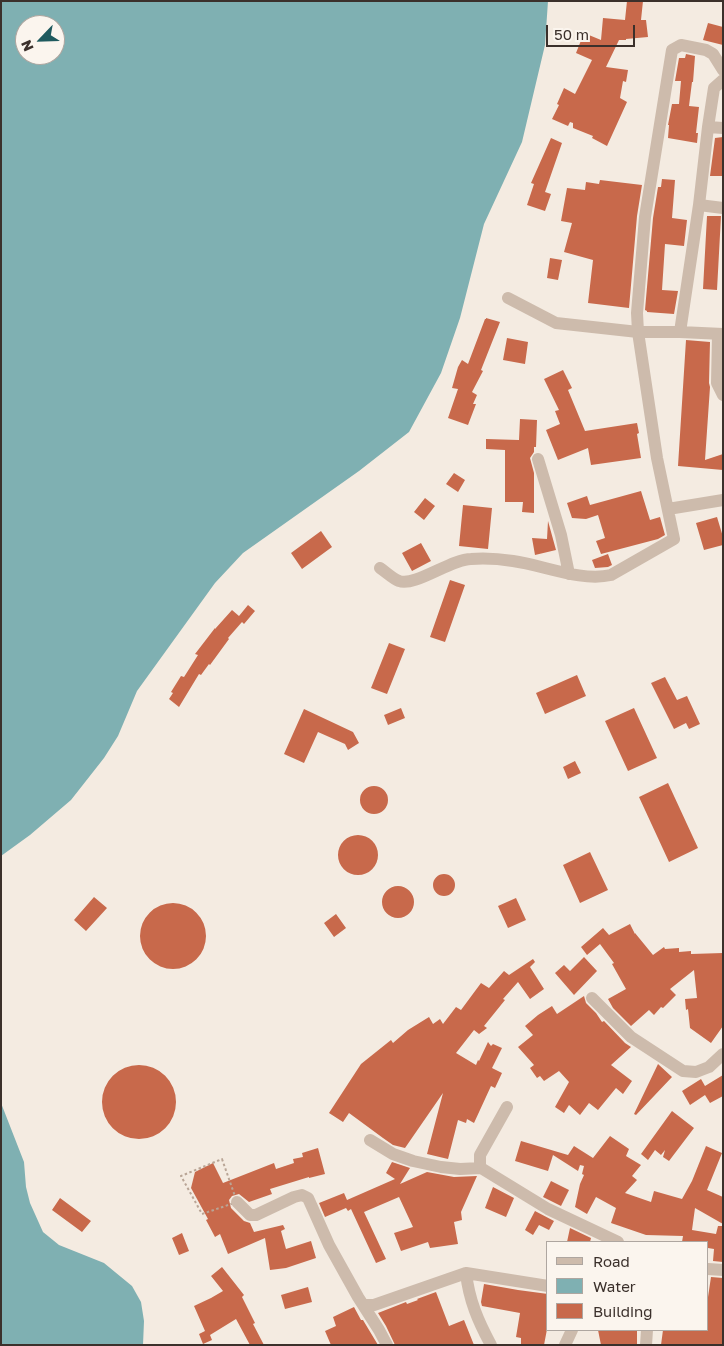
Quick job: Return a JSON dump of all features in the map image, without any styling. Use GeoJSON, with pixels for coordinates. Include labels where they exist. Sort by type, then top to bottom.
{"type":"FeatureCollection","features":[{"type":"Feature","properties":{"kind":"street"},"geometry":{"type":"LineString","coordinates":[[380,568],[398,581],[409,582],[471,558],[512,561],[569,574],[602,577],[611,575],[674,539],[657,458],[638,332],[637,313],[645,217],[672,50],[681,45],[706,50],[714,54],[723,70]]}},
{"type":"Feature","properties":{"kind":"street"},"geometry":{"type":"LineString","coordinates":[[680,332],[714,88],[723,80]]}},
{"type":"Feature","properties":{"kind":"street"},"geometry":{"type":"LineString","coordinates":[[708,127],[723,128]]}},
{"type":"Feature","properties":{"kind":"street"},"geometry":{"type":"LineString","coordinates":[[699,205],[723,208]]}},
{"type":"Feature","properties":{"kind":"street"},"geometry":{"type":"LineString","coordinates":[[508,298],[556,324],[638,332],[720,334],[717,383],[723,395]]}},
{"type":"Feature","properties":{"kind":"street"},"geometry":{"type":"LineString","coordinates":[[538,459],[561,535],[569,574]]}},
{"type":"Feature","properties":{"kind":"street"},"geometry":{"type":"LineString","coordinates":[[668,509],[723,500]]}},
{"type":"Feature","properties":{"kind":"street"},"geometry":{"type":"LineString","coordinates":[[592,998],[630,1037],[683,1071],[696,1072],[709,1067],[723,1054]]}},
{"type":"Feature","properties":{"kind":"street"},"geometry":{"type":"LineString","coordinates":[[482,1168],[480,1155],[507,1107]]}},
{"type":"Feature","properties":{"kind":"street"},"geometry":{"type":"LineString","coordinates":[[370,1140],[393,1154],[413,1161],[460,1169],[482,1168],[548,1208],[610,1240]]}},
{"type":"Feature","properties":{"kind":"street"},"geometry":{"type":"LineString","coordinates":[[237,1202],[250,1216],[256,1215],[294,1196],[302,1195],[308,1198],[328,1245],[387,1345]]}},
{"type":"Feature","properties":{"kind":"street"},"geometry":{"type":"LineString","coordinates":[[709,1269],[723,1270]]}},
{"type":"Feature","properties":{"kind":"street"},"geometry":{"type":"LineString","coordinates":[[364,1305],[374,1305],[466,1273],[546,1286]]}},
{"type":"Feature","properties":{"kind":"street"},"geometry":{"type":"LineString","coordinates":[[466,1273],[476,1317],[491,1345]]}},
{"type":"Feature","properties":{"kind":"street"},"geometry":{"type":"LineString","coordinates":[[566,1345],[572,1331]]}},
{"type":"Feature","properties":{"kind":"street"},"geometry":{"type":"LineString","coordinates":[[646,1345],[647,1331]]}},
{"type":"Feature","properties":{"kind":"path"},"geometry":{"type":"LineString","coordinates":[[222,1158],[237,1202],[202,1214],[181,1176],[222,1158]]}},
{"type":"Feature","properties":{"kind":"water"},"geometry":{"type":"Polygon","coordinates":[[[1,1],[548,1],[545,45],[522,142],[484,224],[460,318],[441,373],[409,432],[359,471],[243,553],[215,583],[137,691],[118,736],[104,758],[71,800],[30,835],[1,856],[1,1]]]}},
{"type":"Feature","properties":{"kind":"water"},"geometry":{"type":"Polygon","coordinates":[[[1,1103],[24,1162],[26,1187],[30,1203],[43,1232],[59,1245],[104,1263],[132,1286],[141,1302],[144,1321],[143,1345],[1,1345],[1,1103]]]}},
{"type":"Feature","properties":{"kind":"building"},"geometry":{"type":"Polygon","coordinates":[[[627,1],[643,1],[641,20],[646,20],[648,37],[619,40],[606,67],[628,70],[626,82],[623,81],[620,98],[627,102],[607,146],[592,138],[593,136],[573,128],[573,123],[570,122],[568,126],[552,119],[564,88],[575,94],[592,60],[576,53],[584,33],[601,40],[603,18],[625,20],[627,1]]]}},
{"type":"Feature","properties":{"kind":"building"},"geometry":{"type":"Polygon","coordinates":[[[708,23],[723,27],[723,45],[703,40],[708,23]]]}},
{"type":"Feature","properties":{"kind":"building"},"geometry":{"type":"Polygon","coordinates":[[[686,54],[695,56],[689,106],[699,107],[696,133],[698,133],[697,143],[668,138],[668,125],[672,104],[679,104],[681,81],[675,81],[679,58],[685,58],[686,54]]]}},
{"type":"Feature","properties":{"kind":"building"},"geometry":{"type":"Polygon","coordinates":[[[723,137],[723,176],[710,176],[715,138],[723,137]]]}},
{"type":"Feature","properties":{"kind":"building"},"geometry":{"type":"Polygon","coordinates":[[[551,138],[562,143],[545,192],[551,194],[545,211],[527,205],[534,184],[531,183],[551,138]]]}},
{"type":"Feature","properties":{"kind":"building"},"geometry":{"type":"Polygon","coordinates":[[[662,179],[675,180],[672,218],[687,220],[684,246],[665,244],[662,290],[678,291],[674,314],[647,312],[645,310],[653,218],[658,187],[661,187],[662,179]]]}},
{"type":"Feature","properties":{"kind":"building"},"geometry":{"type":"Polygon","coordinates":[[[600,180],[642,185],[637,216],[629,308],[588,303],[593,260],[564,252],[572,223],[561,221],[567,188],[585,190],[586,182],[599,184],[600,180]]]}},
{"type":"Feature","properties":{"kind":"building"},"geometry":{"type":"Polygon","coordinates":[[[707,216],[721,216],[717,290],[703,289],[707,216]]]}},
{"type":"Feature","properties":{"kind":"building"},"geometry":{"type":"Polygon","coordinates":[[[550,258],[562,260],[558,280],[547,278],[550,258]]]}},
{"type":"Feature","properties":{"kind":"building"},"geometry":{"type":"Polygon","coordinates":[[[486,318],[500,322],[481,370],[483,371],[472,392],[477,395],[473,404],[476,404],[468,425],[448,418],[458,389],[452,388],[462,360],[468,364],[486,318]]]}},
{"type":"Feature","properties":{"kind":"building"},"geometry":{"type":"Polygon","coordinates":[[[507,338],[528,342],[525,364],[503,360],[507,338]]]}},
{"type":"Feature","properties":{"kind":"building"},"geometry":{"type":"Polygon","coordinates":[[[686,340],[710,342],[710,387],[705,460],[723,454],[723,470],[678,466],[686,340]]]}},
{"type":"Feature","properties":{"kind":"building"},"geometry":{"type":"Polygon","coordinates":[[[563,370],[572,388],[568,390],[585,431],[637,423],[641,458],[591,465],[588,448],[558,460],[546,430],[560,424],[555,411],[559,410],[544,379],[563,370]]]}},
{"type":"Feature","properties":{"kind":"building"},"geometry":{"type":"Polygon","coordinates":[[[520,419],[537,420],[536,447],[534,447],[534,452],[530,458],[534,473],[534,513],[522,512],[523,502],[505,502],[505,450],[486,449],[486,439],[519,440],[520,419]]]}},
{"type":"Feature","properties":{"kind":"building"},"geometry":{"type":"Polygon","coordinates":[[[454,473],[465,480],[458,492],[446,484],[454,473]]]}},
{"type":"Feature","properties":{"kind":"building"},"geometry":{"type":"Polygon","coordinates":[[[641,491],[650,520],[660,517],[665,535],[658,539],[601,554],[596,541],[605,538],[598,515],[586,519],[572,518],[567,503],[587,496],[590,505],[641,491]]]}},
{"type":"Feature","properties":{"kind":"building"},"geometry":{"type":"Polygon","coordinates":[[[425,498],[435,506],[424,520],[414,512],[425,498]]]}},
{"type":"Feature","properties":{"kind":"building"},"geometry":{"type":"Polygon","coordinates":[[[463,505],[492,508],[488,549],[459,546],[463,505]]]}},
{"type":"Feature","properties":{"kind":"building"},"geometry":{"type":"Polygon","coordinates":[[[717,517],[723,537],[723,545],[704,550],[696,523],[717,517]]]}},
{"type":"Feature","properties":{"kind":"building"},"geometry":{"type":"Polygon","coordinates":[[[548,521],[556,550],[535,555],[532,538],[547,539],[548,521]]]}},
{"type":"Feature","properties":{"kind":"building"},"geometry":{"type":"Polygon","coordinates":[[[321,531],[332,547],[302,569],[291,553],[321,531]]]}},
{"type":"Feature","properties":{"kind":"building"},"geometry":{"type":"Polygon","coordinates":[[[421,543],[431,561],[412,571],[402,553],[421,543]]]}},
{"type":"Feature","properties":{"kind":"building"},"geometry":{"type":"Polygon","coordinates":[[[608,554],[612,565],[595,568],[592,560],[608,554]]]}},
{"type":"Feature","properties":{"kind":"building"},"geometry":{"type":"Polygon","coordinates":[[[450,580],[465,585],[445,642],[430,637],[450,580]]]}},
{"type":"Feature","properties":{"kind":"building"},"geometry":{"type":"Polygon","coordinates":[[[248,605],[255,611],[244,624],[242,622],[228,638],[210,665],[201,675],[199,674],[179,707],[169,699],[173,693],[171,692],[181,676],[184,677],[198,655],[195,654],[232,610],[239,616],[248,605]]]}},
{"type":"Feature","properties":{"kind":"building"},"geometry":{"type":"Polygon","coordinates":[[[389,643],[405,649],[387,694],[371,688],[389,643]]]}},
{"type":"Feature","properties":{"kind":"building"},"geometry":{"type":"Polygon","coordinates":[[[577,675],[586,696],[545,714],[536,693],[577,675]]]}},
{"type":"Feature","properties":{"kind":"building"},"geometry":{"type":"Polygon","coordinates":[[[665,677],[677,700],[687,696],[700,724],[689,729],[686,723],[674,729],[651,683],[665,677]]]}},
{"type":"Feature","properties":{"kind":"building"},"geometry":{"type":"Polygon","coordinates":[[[401,708],[405,718],[388,725],[384,715],[401,708]]]}},
{"type":"Feature","properties":{"kind":"building"},"geometry":{"type":"Polygon","coordinates":[[[634,708],[657,758],[628,771],[605,721],[634,708]]]}},
{"type":"Feature","properties":{"kind":"building"},"geometry":{"type":"Polygon","coordinates":[[[304,709],[353,732],[359,743],[348,750],[345,744],[318,732],[304,763],[284,754],[304,709]]]}},
{"type":"Feature","properties":{"kind":"building"},"geometry":{"type":"Polygon","coordinates":[[[575,761],[581,773],[568,779],[563,767],[575,761]]]}},
{"type":"Feature","properties":{"kind":"building"},"geometry":{"type":"Polygon","coordinates":[[[668,783],[698,848],[669,862],[639,797],[668,783]]]}},
{"type":"Feature","properties":{"kind":"building"},"geometry":{"type":"Polygon","coordinates":[[[374,786],[384,790],[388,800],[384,810],[374,814],[364,810],[360,800],[364,790],[374,786]]]}},
{"type":"Feature","properties":{"kind":"building"},"geometry":{"type":"Polygon","coordinates":[[[358,835],[372,841],[378,855],[372,869],[358,875],[344,869],[338,855],[344,841],[358,835]]]}},
{"type":"Feature","properties":{"kind":"building"},"geometry":{"type":"Polygon","coordinates":[[[590,852],[608,890],[580,903],[563,865],[590,852]]]}},
{"type":"Feature","properties":{"kind":"building"},"geometry":{"type":"Polygon","coordinates":[[[444,874],[452,877],[455,885],[452,893],[444,896],[436,893],[433,885],[436,877],[444,874]]]}},
{"type":"Feature","properties":{"kind":"building"},"geometry":{"type":"Polygon","coordinates":[[[398,886],[410,890],[414,902],[410,914],[398,918],[386,914],[382,902],[386,890],[398,886]]]}},
{"type":"Feature","properties":{"kind":"building"},"geometry":{"type":"Polygon","coordinates":[[[94,897],[107,908],[86,931],[74,920],[94,897]]]}},
{"type":"Feature","properties":{"kind":"building"},"geometry":{"type":"Polygon","coordinates":[[[516,898],[526,920],[508,928],[498,906],[516,898]]]}},
{"type":"Feature","properties":{"kind":"building"},"geometry":{"type":"Polygon","coordinates":[[[167,903],[179,903],[191,908],[201,918],[206,930],[204,949],[191,964],[179,969],[167,969],[155,964],[145,954],[140,942],[140,930],[145,918],[155,908],[167,903]]]}},
{"type":"Feature","properties":{"kind":"building"},"geometry":{"type":"Polygon","coordinates":[[[336,914],[346,928],[334,937],[324,923],[336,914]]]}},
{"type":"Feature","properties":{"kind":"building"},"geometry":{"type":"Polygon","coordinates":[[[630,924],[635,934],[653,955],[664,947],[665,949],[679,948],[679,952],[691,951],[691,954],[723,953],[723,1026],[711,1043],[690,1028],[685,999],[697,998],[694,970],[670,989],[676,995],[663,1008],[661,1007],[654,1015],[649,1010],[631,1026],[613,1008],[608,999],[626,989],[612,964],[614,963],[600,944],[587,955],[581,947],[603,928],[609,935],[630,924]]]}},
{"type":"Feature","properties":{"kind":"building"},"geometry":{"type":"Polygon","coordinates":[[[584,957],[597,971],[574,995],[555,973],[564,965],[570,971],[584,957]]]}},
{"type":"Feature","properties":{"kind":"building"},"geometry":{"type":"Polygon","coordinates":[[[533,959],[535,962],[530,967],[544,989],[530,999],[518,982],[484,1026],[487,1028],[479,1034],[474,1030],[456,1053],[476,1065],[488,1042],[491,1046],[493,1044],[502,1048],[492,1068],[502,1073],[495,1088],[491,1086],[474,1123],[467,1119],[466,1123],[458,1120],[448,1159],[427,1154],[443,1093],[405,1148],[393,1145],[349,1113],[343,1122],[329,1113],[361,1064],[391,1040],[393,1043],[408,1030],[429,1017],[433,1024],[440,1019],[443,1024],[456,1007],[461,1010],[481,983],[489,988],[504,971],[509,975],[533,959]]]}},
{"type":"Feature","properties":{"kind":"building"},"geometry":{"type":"Polygon","coordinates":[[[584,996],[586,1003],[602,1022],[604,1021],[631,1047],[611,1065],[632,1081],[623,1094],[616,1088],[598,1110],[589,1103],[580,1115],[569,1105],[564,1113],[555,1107],[569,1082],[559,1071],[544,1081],[540,1076],[537,1078],[530,1068],[534,1065],[518,1047],[533,1035],[525,1026],[538,1015],[552,1006],[557,1014],[584,996]]]}},
{"type":"Feature","properties":{"kind":"building"},"geometry":{"type":"Polygon","coordinates":[[[658,1064],[672,1077],[636,1115],[634,1114],[658,1064]]]}},
{"type":"Feature","properties":{"kind":"building"},"geometry":{"type":"Polygon","coordinates":[[[132,1065],[146,1065],[160,1071],[170,1081],[176,1095],[174,1116],[160,1133],[146,1139],[132,1139],[118,1133],[108,1123],[102,1109],[102,1095],[108,1081],[118,1071],[132,1065]]]}},
{"type":"Feature","properties":{"kind":"building"},"geometry":{"type":"Polygon","coordinates":[[[723,1075],[723,1096],[710,1103],[705,1095],[690,1105],[682,1091],[701,1079],[705,1086],[723,1075]]]}},
{"type":"Feature","properties":{"kind":"building"},"geometry":{"type":"Polygon","coordinates":[[[672,1111],[694,1128],[669,1161],[663,1157],[665,1150],[661,1155],[655,1150],[648,1160],[641,1154],[672,1111]]]}},
{"type":"Feature","properties":{"kind":"building"},"geometry":{"type":"Polygon","coordinates":[[[610,1136],[629,1149],[626,1156],[641,1165],[632,1176],[637,1180],[625,1193],[651,1202],[654,1191],[682,1199],[692,1181],[706,1146],[722,1153],[707,1190],[723,1197],[723,1224],[695,1208],[692,1230],[716,1234],[718,1226],[723,1226],[723,1262],[713,1261],[714,1249],[709,1248],[709,1241],[682,1241],[683,1236],[646,1235],[611,1223],[616,1208],[596,1197],[587,1214],[575,1207],[584,1175],[582,1174],[584,1166],[580,1165],[578,1171],[553,1155],[548,1171],[515,1161],[521,1141],[568,1155],[574,1146],[593,1158],[610,1136]]]}},
{"type":"Feature","properties":{"kind":"building"},"geometry":{"type":"Polygon","coordinates":[[[318,1148],[325,1174],[270,1189],[272,1194],[249,1202],[239,1194],[232,1196],[229,1200],[231,1208],[244,1221],[250,1223],[254,1232],[283,1225],[285,1229],[281,1231],[286,1249],[311,1241],[316,1258],[286,1268],[270,1270],[265,1238],[228,1254],[220,1234],[215,1237],[206,1220],[208,1219],[191,1188],[195,1172],[213,1163],[223,1183],[274,1163],[276,1169],[294,1163],[293,1159],[303,1157],[302,1153],[318,1148]]]}},
{"type":"Feature","properties":{"kind":"building"},"geometry":{"type":"Polygon","coordinates":[[[392,1162],[410,1168],[400,1184],[427,1172],[454,1177],[477,1176],[461,1212],[462,1220],[454,1222],[458,1244],[430,1248],[428,1242],[401,1251],[394,1233],[413,1227],[399,1197],[364,1212],[386,1259],[376,1263],[351,1209],[348,1211],[346,1208],[325,1217],[319,1203],[344,1193],[347,1200],[395,1179],[386,1173],[392,1162]]]}},
{"type":"Feature","properties":{"kind":"building"},"geometry":{"type":"Polygon","coordinates":[[[551,1181],[569,1190],[561,1206],[543,1197],[551,1181]]]}},
{"type":"Feature","properties":{"kind":"building"},"geometry":{"type":"Polygon","coordinates":[[[493,1187],[514,1198],[506,1217],[485,1208],[493,1187]]]}},
{"type":"Feature","properties":{"kind":"building"},"geometry":{"type":"Polygon","coordinates":[[[60,1198],[91,1221],[82,1232],[52,1210],[60,1198]]]}},
{"type":"Feature","properties":{"kind":"building"},"geometry":{"type":"Polygon","coordinates":[[[535,1211],[554,1221],[549,1230],[539,1225],[533,1235],[525,1230],[535,1211]]]}},
{"type":"Feature","properties":{"kind":"building"},"geometry":{"type":"Polygon","coordinates":[[[570,1228],[591,1238],[590,1241],[567,1241],[570,1228]]]}},
{"type":"Feature","properties":{"kind":"building"},"geometry":{"type":"Polygon","coordinates":[[[182,1233],[189,1251],[179,1255],[172,1238],[182,1233]]]}},
{"type":"Feature","properties":{"kind":"building"},"geometry":{"type":"Polygon","coordinates":[[[222,1267],[244,1295],[242,1297],[264,1345],[250,1345],[236,1319],[210,1335],[212,1340],[203,1344],[199,1334],[205,1331],[194,1306],[223,1291],[211,1276],[222,1267]]]}},
{"type":"Feature","properties":{"kind":"building"},"geometry":{"type":"Polygon","coordinates":[[[711,1277],[723,1278],[723,1345],[661,1345],[663,1331],[709,1331],[709,1290],[711,1277]]]}},
{"type":"Feature","properties":{"kind":"building"},"geometry":{"type":"Polygon","coordinates":[[[484,1284],[546,1294],[547,1331],[544,1345],[521,1345],[521,1338],[516,1337],[520,1313],[482,1306],[484,1284]]]}},
{"type":"Feature","properties":{"kind":"building"},"geometry":{"type":"Polygon","coordinates":[[[308,1287],[312,1302],[285,1309],[281,1295],[308,1287]]]}},
{"type":"Feature","properties":{"kind":"building"},"geometry":{"type":"Polygon","coordinates":[[[436,1292],[449,1326],[464,1320],[474,1345],[395,1345],[378,1313],[436,1292]]]}},
{"type":"Feature","properties":{"kind":"building"},"geometry":{"type":"Polygon","coordinates":[[[354,1307],[378,1345],[331,1345],[325,1331],[336,1326],[333,1317],[354,1307]]]}},
{"type":"Feature","properties":{"kind":"building"},"geometry":{"type":"Polygon","coordinates":[[[598,1331],[637,1331],[637,1345],[601,1345],[598,1331]]]}}]}
